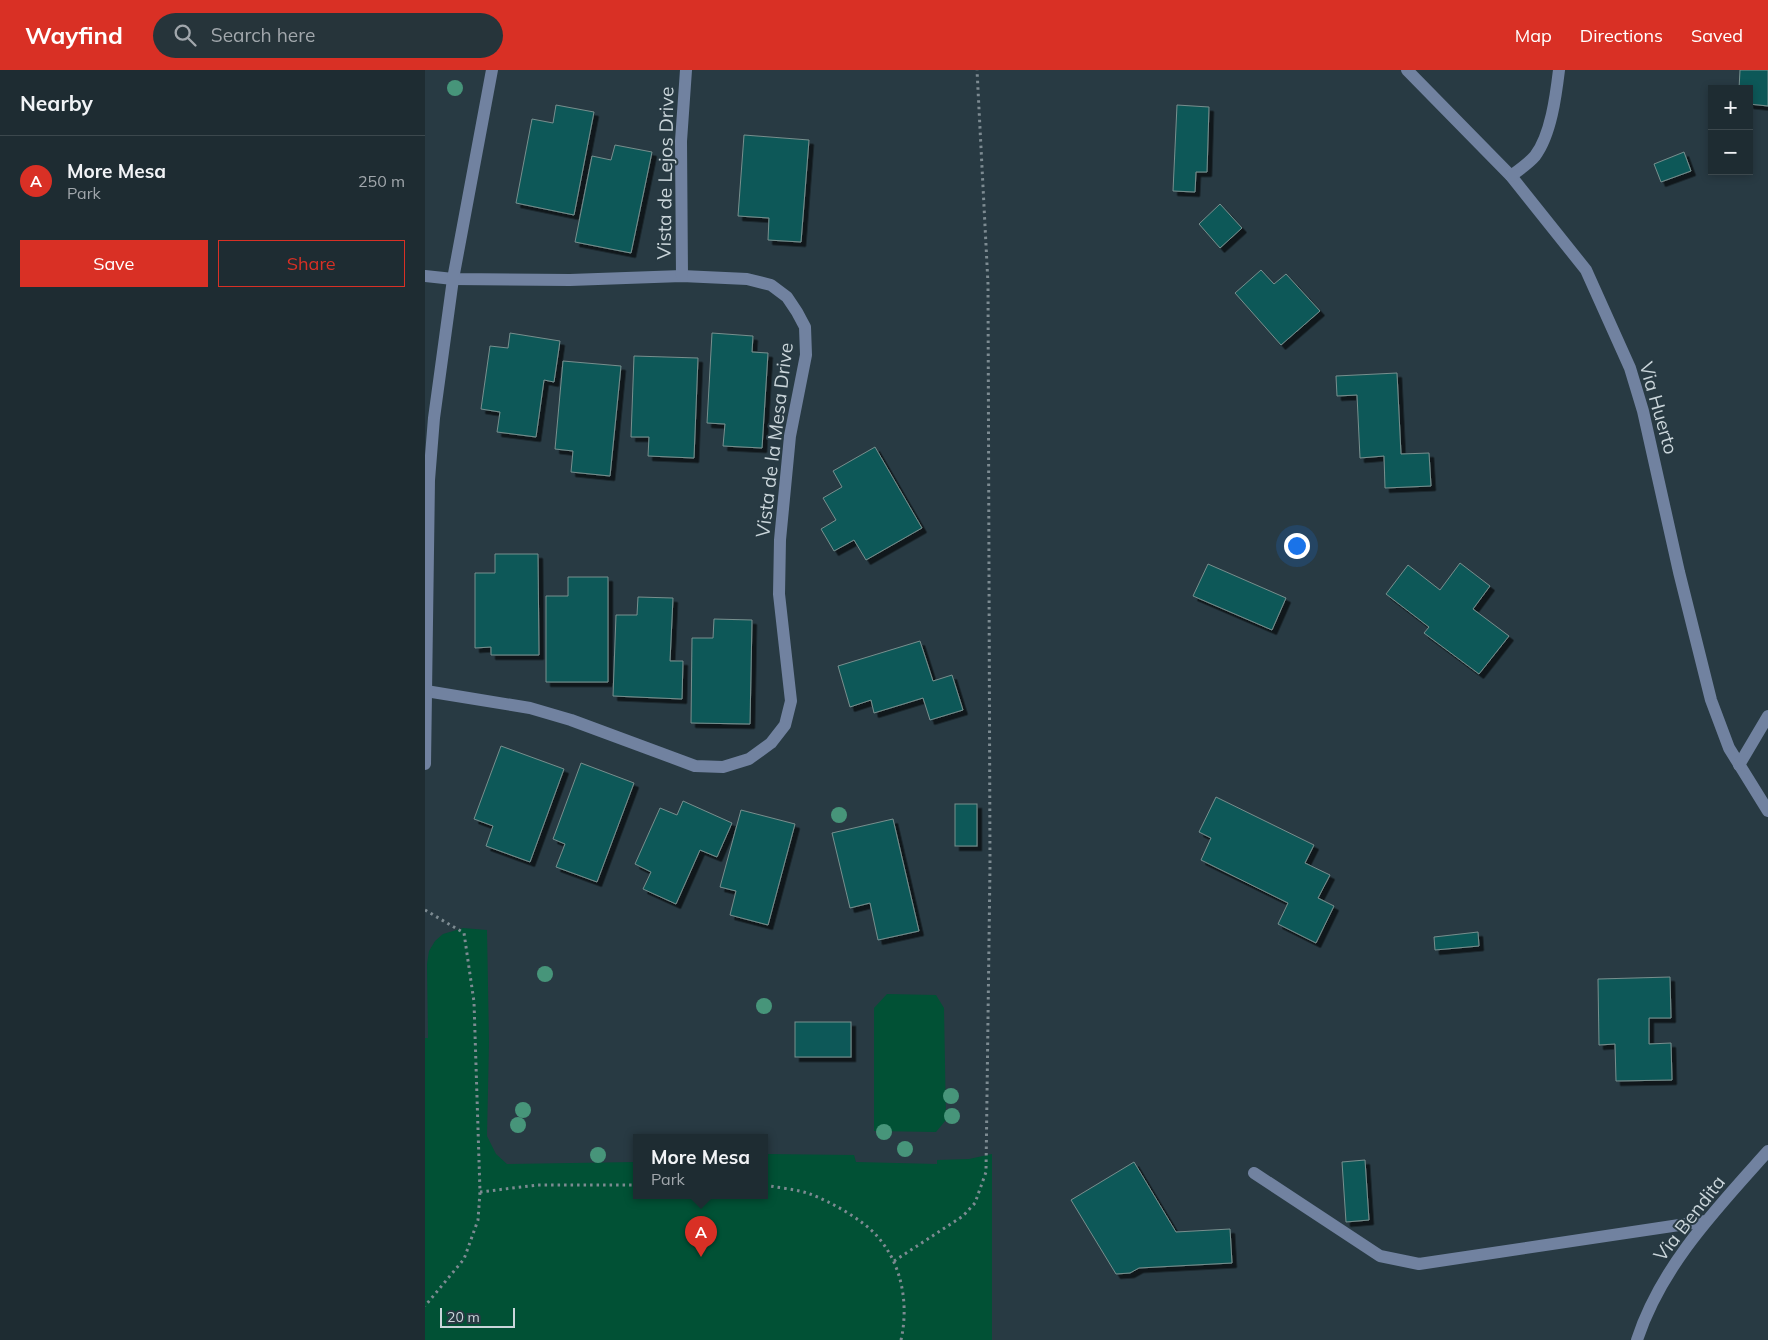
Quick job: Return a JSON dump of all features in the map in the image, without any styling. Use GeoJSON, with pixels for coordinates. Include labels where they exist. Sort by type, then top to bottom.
{"type":"FeatureCollection","features":[{"type":"Feature","properties":{"kind":"street"},"geometry":{"type":"LineString","coordinates":[[425,764],[429,480],[434,418],[453,279],[492,70]]}},
{"type":"Feature","properties":{"kind":"street","name":"Vista de Lejos Drive"},"geometry":{"type":"LineString","coordinates":[[682,276],[681,140],[686,70]]}},
{"type":"Feature","properties":{"kind":"street","name":"Via Huerto"},"geometry":{"type":"LineString","coordinates":[[1407,70],[1511,176],[1586,270],[1629,368],[1643,411],[1679,572],[1711,700],[1729,748],[1768,811]]}},
{"type":"Feature","properties":{"kind":"street"},"geometry":{"type":"LineString","coordinates":[[1511,176],[1535,156],[1544,138],[1555,104],[1559,70]]}},
{"type":"Feature","properties":{"kind":"street","name":"Vista de la Mesa Drive"},"geometry":{"type":"LineString","coordinates":[[425,276],[453,279],[570,280],[682,276],[747,279],[771,285],[787,297],[805,327],[806,355],[790,436],[780,540],[779,594],[791,701],[785,725],[771,743],[749,759],[723,767],[695,766],[571,720],[530,708],[426,691]]}},
{"type":"Feature","properties":{"kind":"street"},"geometry":{"type":"LineString","coordinates":[[1739,765],[1768,716]]}},
{"type":"Feature","properties":{"kind":"street","name":"Via Bendita"},"geometry":{"type":"LineString","coordinates":[[1637,1340],[1663,1283],[1689,1242],[1768,1152]]}},
{"type":"Feature","properties":{"kind":"street"},"geometry":{"type":"LineString","coordinates":[[1254,1173],[1379,1256],[1419,1264],[1706,1221]]}},
{"type":"Feature","properties":{"kind":"path"},"geometry":{"type":"LineString","coordinates":[[894,1261],[963,1216],[975,1202],[986,1172],[991,865],[989,294],[977,70]]}},
{"type":"Feature","properties":{"kind":"path"},"geometry":{"type":"LineString","coordinates":[[425,910],[465,934],[474,1002],[480,1192],[478,1220],[464,1259],[425,1306]]}},
{"type":"Feature","properties":{"kind":"path"},"geometry":{"type":"LineString","coordinates":[[480,1192],[538,1185],[633,1185]]}},
{"type":"Feature","properties":{"kind":"path"},"geometry":{"type":"LineString","coordinates":[[768,1186],[809,1193],[853,1216],[877,1236],[894,1261],[904,1291],[901,1340]]}},
{"type":"Feature","properties":{"kind":"green space"},"geometry":{"type":"Polygon","coordinates":[[[463,928],[487,930],[489,1042],[487,1136],[496,1154],[507,1164],[633,1162],[633,1199],[768,1199],[768,1154],[854,1155],[856,1162],[937,1164],[937,1160],[969,1159],[992,1154],[992,1340],[425,1340],[425,1038],[428,1038],[427,964],[429,951],[435,941],[443,934],[463,928]]]}},
{"type":"Feature","properties":{"kind":"green space"},"geometry":{"type":"Polygon","coordinates":[[[887,994],[936,995],[944,1008],[946,1120],[936,1132],[874,1131],[874,1008],[887,994]]]}},
{"type":"Feature","properties":{"kind":"building"},"geometry":{"type":"Polygon","coordinates":[[[1740,70],[1768,70],[1768,106],[1753,104],[1753,85],[1739,85],[1740,70]]]}},
{"type":"Feature","properties":{"kind":"building"},"geometry":{"type":"Polygon","coordinates":[[[556,105],[594,112],[574,215],[516,203],[532,119],[553,123],[556,105]]]}},
{"type":"Feature","properties":{"kind":"building"},"geometry":{"type":"Polygon","coordinates":[[[1177,105],[1209,107],[1207,172],[1196,172],[1195,192],[1173,191],[1177,105]]]}},
{"type":"Feature","properties":{"kind":"building"},"geometry":{"type":"Polygon","coordinates":[[[744,135],[809,140],[801,242],[768,240],[769,218],[738,216],[744,135]]]}},
{"type":"Feature","properties":{"kind":"building"},"geometry":{"type":"Polygon","coordinates":[[[615,145],[652,152],[631,253],[575,242],[592,156],[611,160],[615,145]]]}},
{"type":"Feature","properties":{"kind":"building"},"geometry":{"type":"Polygon","coordinates":[[[1684,152],[1691,171],[1661,182],[1654,164],[1684,152]]]}},
{"type":"Feature","properties":{"kind":"building"},"geometry":{"type":"Polygon","coordinates":[[[1220,204],[1242,228],[1220,248],[1199,224],[1220,204]]]}},
{"type":"Feature","properties":{"kind":"building"},"geometry":{"type":"Polygon","coordinates":[[[1261,270],[1274,284],[1286,274],[1320,311],[1281,345],[1235,293],[1261,270]]]}},
{"type":"Feature","properties":{"kind":"building"},"geometry":{"type":"Polygon","coordinates":[[[510,333],[560,341],[554,382],[544,380],[536,437],[497,432],[500,412],[481,409],[490,346],[508,348],[510,333]]]}},
{"type":"Feature","properties":{"kind":"building"},"geometry":{"type":"Polygon","coordinates":[[[712,333],[753,336],[752,352],[768,353],[762,448],[723,446],[725,424],[707,423],[712,333]]]}},
{"type":"Feature","properties":{"kind":"building"},"geometry":{"type":"Polygon","coordinates":[[[634,356],[698,358],[694,458],[648,456],[649,437],[631,437],[634,356]]]}},
{"type":"Feature","properties":{"kind":"building"},"geometry":{"type":"Polygon","coordinates":[[[563,361],[621,366],[610,476],[571,472],[573,451],[555,449],[563,361]]]}},
{"type":"Feature","properties":{"kind":"building"},"geometry":{"type":"Polygon","coordinates":[[[1397,373],[1401,454],[1429,453],[1431,486],[1385,488],[1384,456],[1360,458],[1357,395],[1337,396],[1336,376],[1397,373]]]}},
{"type":"Feature","properties":{"kind":"building"},"geometry":{"type":"Polygon","coordinates":[[[875,447],[922,528],[866,560],[854,540],[834,551],[821,529],[836,520],[823,498],[842,487],[833,471],[875,447]]]}},
{"type":"Feature","properties":{"kind":"building"},"geometry":{"type":"Polygon","coordinates":[[[495,554],[538,554],[539,655],[491,655],[491,647],[475,648],[475,573],[495,573],[495,554]]]}},
{"type":"Feature","properties":{"kind":"building"},"geometry":{"type":"Polygon","coordinates":[[[1460,563],[1490,586],[1473,609],[1509,636],[1479,674],[1424,633],[1429,627],[1386,594],[1408,565],[1440,590],[1460,563]]]}},
{"type":"Feature","properties":{"kind":"building"},"geometry":{"type":"Polygon","coordinates":[[[1208,564],[1286,598],[1272,630],[1193,596],[1208,564]]]}},
{"type":"Feature","properties":{"kind":"building"},"geometry":{"type":"Polygon","coordinates":[[[568,577],[608,577],[608,682],[546,682],[546,596],[568,596],[568,577]]]}},
{"type":"Feature","properties":{"kind":"building"},"geometry":{"type":"Polygon","coordinates":[[[638,597],[673,598],[670,661],[683,661],[682,699],[613,696],[616,615],[637,615],[638,597]]]}},
{"type":"Feature","properties":{"kind":"building"},"geometry":{"type":"Polygon","coordinates":[[[714,619],[752,620],[750,724],[691,723],[692,638],[713,638],[714,619]]]}},
{"type":"Feature","properties":{"kind":"building"},"geometry":{"type":"Polygon","coordinates":[[[920,641],[933,681],[952,675],[963,710],[930,720],[923,698],[874,713],[871,700],[850,707],[838,666],[920,641]]]}},
{"type":"Feature","properties":{"kind":"building"},"geometry":{"type":"Polygon","coordinates":[[[501,746],[564,769],[530,862],[486,846],[493,826],[474,819],[501,746]]]}},
{"type":"Feature","properties":{"kind":"building"},"geometry":{"type":"Polygon","coordinates":[[[581,763],[634,783],[597,882],[556,867],[565,844],[553,839],[581,763]]]}},
{"type":"Feature","properties":{"kind":"building"},"geometry":{"type":"Polygon","coordinates":[[[1216,797],[1314,845],[1305,863],[1330,875],[1318,898],[1334,906],[1316,943],[1278,924],[1288,903],[1201,860],[1211,838],[1199,832],[1216,797]]]}},
{"type":"Feature","properties":{"kind":"building"},"geometry":{"type":"Polygon","coordinates":[[[683,801],[732,823],[717,857],[700,850],[676,904],[643,889],[651,872],[635,864],[660,808],[677,815],[683,801]]]}},
{"type":"Feature","properties":{"kind":"building"},"geometry":{"type":"Polygon","coordinates":[[[955,804],[977,804],[977,846],[955,846],[955,804]]]}},
{"type":"Feature","properties":{"kind":"building"},"geometry":{"type":"Polygon","coordinates":[[[741,810],[795,824],[768,925],[730,915],[736,891],[720,887],[741,810]]]}},
{"type":"Feature","properties":{"kind":"building"},"geometry":{"type":"Polygon","coordinates":[[[893,819],[919,931],[878,940],[870,903],[850,908],[832,833],[893,819]]]}},
{"type":"Feature","properties":{"kind":"building"},"geometry":{"type":"Polygon","coordinates":[[[1478,932],[1479,946],[1435,950],[1434,937],[1478,932]]]}},
{"type":"Feature","properties":{"kind":"building"},"geometry":{"type":"Polygon","coordinates":[[[1670,977],[1671,1018],[1649,1018],[1649,1044],[1671,1043],[1672,1080],[1616,1081],[1615,1044],[1599,1045],[1598,979],[1670,977]]]}},
{"type":"Feature","properties":{"kind":"building"},"geometry":{"type":"Polygon","coordinates":[[[795,1022],[851,1022],[851,1057],[795,1057],[795,1022]]]}},
{"type":"Feature","properties":{"kind":"building"},"geometry":{"type":"Polygon","coordinates":[[[1365,1160],[1369,1220],[1346,1222],[1342,1162],[1365,1160]]]}},
{"type":"Feature","properties":{"kind":"building"},"geometry":{"type":"Polygon","coordinates":[[[1134,1162],[1176,1232],[1230,1229],[1232,1263],[1139,1268],[1130,1273],[1116,1274],[1071,1200],[1134,1162]]]}},
{"type":"Feature","properties":{"kind":"place","name":"More Mesa"},"geometry":{"type":"Point","coordinates":[701,1257]}}]}
